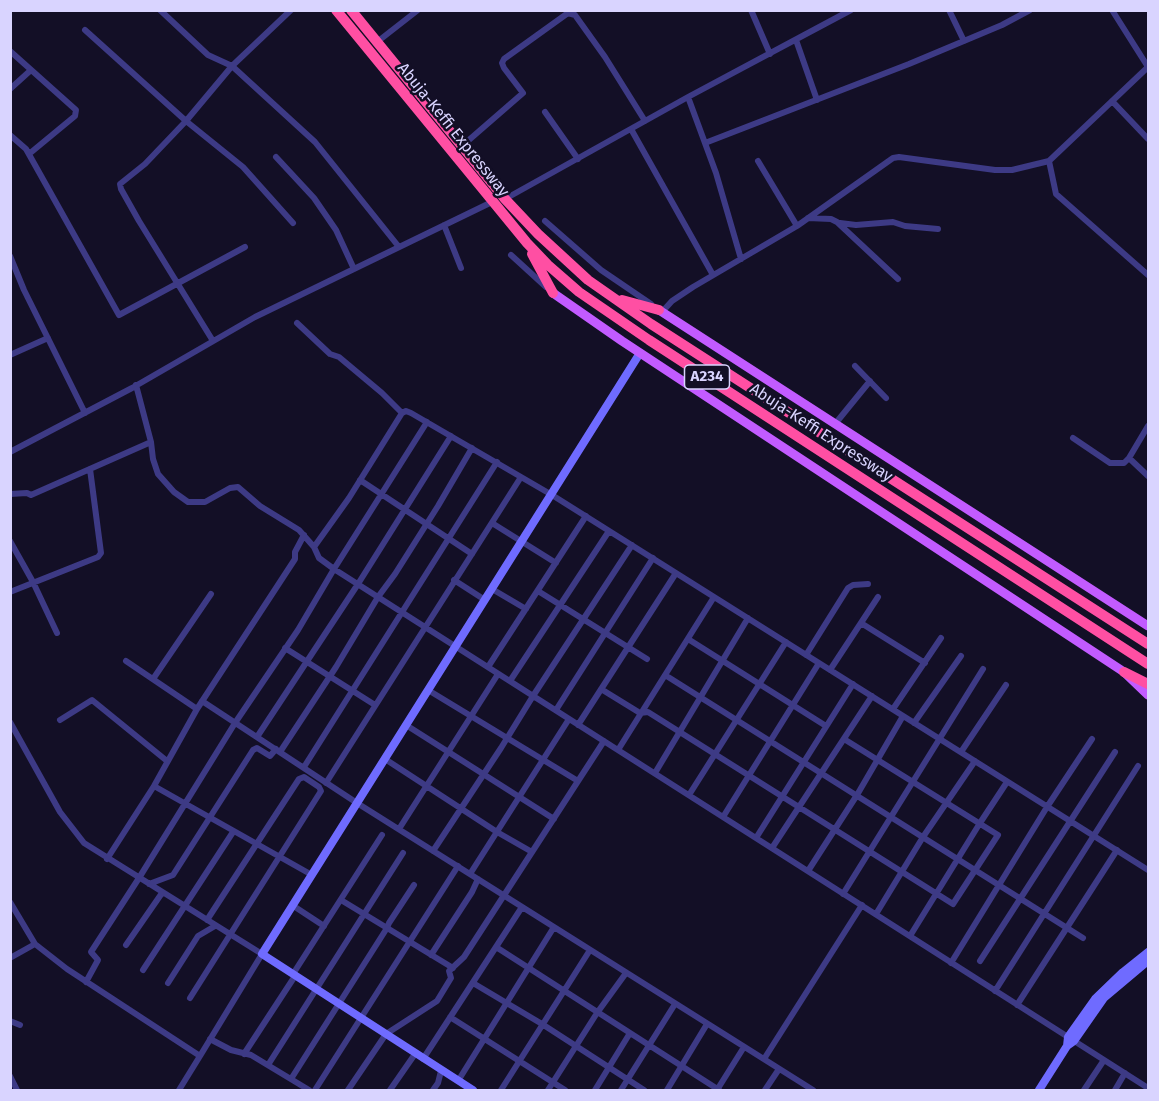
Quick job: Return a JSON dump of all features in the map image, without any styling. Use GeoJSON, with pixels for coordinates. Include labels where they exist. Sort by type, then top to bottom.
{"type":"FeatureCollection","features":[{"type":"Feature","properties":{"kind":"highway","name":"Abuja-Keffi Expressway"},"geometry":{"type":"LineString","coordinates":[[336,10],[492,202],[527,243],[566,281],[605,310],[1149,664]]}},
{"type":"Feature","properties":{"kind":"highway","name":"Abuja-Keffi Expressway"},"geometry":{"type":"LineString","coordinates":[[351,10],[461,147],[506,199],[565,260],[607,294],[1149,644]]}},
{"type":"Feature","properties":{"kind":"highway"},"geometry":{"type":"LineString","coordinates":[[527,243],[553,293]]}},
{"type":"Feature","properties":{"kind":"highway"},"geometry":{"type":"LineString","coordinates":[[607,294],[661,311]]}},
{"type":"Feature","properties":{"kind":"highway"},"geometry":{"type":"LineString","coordinates":[[1124,672],[1149,684]]}},
{"type":"Feature","properties":{"kind":"main road","name":"Abuja-Keffi Expressway"},"geometry":{"type":"LineString","coordinates":[[553,293],[640,353],[1124,672],[1149,695]]}},
{"type":"Feature","properties":{"kind":"main road","name":"Abuja-Keffi Expressway"},"geometry":{"type":"LineString","coordinates":[[661,311],[1149,626]]}},
{"type":"Feature","properties":{"kind":"street"},"geometry":{"type":"LineString","coordinates":[[160,10],[208,55],[232,66],[315,142],[399,247]]}},
{"type":"Feature","properties":{"kind":"street"},"geometry":{"type":"LineString","coordinates":[[213,341],[127,200],[120,184],[145,164],[186,121],[232,66],[291,10]]}},
{"type":"Feature","properties":{"kind":"street"},"geometry":{"type":"LineString","coordinates":[[377,42],[418,10]]}},
{"type":"Feature","properties":{"kind":"street"},"geometry":{"type":"LineString","coordinates":[[751,10],[770,54]]}},
{"type":"Feature","properties":{"kind":"street"},"geometry":{"type":"LineString","coordinates":[[506,199],[688,97],[851,10]]}},
{"type":"Feature","properties":{"kind":"street"},"geometry":{"type":"LineString","coordinates":[[949,10],[964,41]]}},
{"type":"Feature","properties":{"kind":"street"},"geometry":{"type":"LineString","coordinates":[[705,143],[964,41],[1030,10]]}},
{"type":"Feature","properties":{"kind":"street"},"geometry":{"type":"LineString","coordinates":[[545,221],[601,270],[661,311],[713,275],[797,226],[893,158],[994,170],[1012,170],[1049,161],[1148,65],[1112,10]]}},
{"type":"Feature","properties":{"kind":"street"},"geometry":{"type":"LineString","coordinates":[[461,147],[523,93],[504,68],[502,63],[504,59],[568,13],[575,15],[645,121]]}},
{"type":"Feature","properties":{"kind":"street"},"geometry":{"type":"LineString","coordinates":[[85,30],[186,121],[243,167],[293,223]]}},
{"type":"Feature","properties":{"kind":"street"},"geometry":{"type":"LineString","coordinates":[[796,40],[817,100]]}},
{"type":"Feature","properties":{"kind":"street"},"geometry":{"type":"LineString","coordinates":[[10,51],[76,110],[75,116],[29,154]]}},
{"type":"Feature","properties":{"kind":"street"},"geometry":{"type":"LineString","coordinates":[[10,89],[32,70]]}},
{"type":"Feature","properties":{"kind":"street"},"geometry":{"type":"LineString","coordinates":[[688,97],[720,184],[741,259]]}},
{"type":"Feature","properties":{"kind":"street"},"geometry":{"type":"LineString","coordinates":[[1112,101],[1149,139]]}},
{"type":"Feature","properties":{"kind":"street"},"geometry":{"type":"LineString","coordinates":[[545,112],[578,159]]}},
{"type":"Feature","properties":{"kind":"street"},"geometry":{"type":"LineString","coordinates":[[631,129],[713,275]]}},
{"type":"Feature","properties":{"kind":"street"},"geometry":{"type":"LineString","coordinates":[[10,135],[29,154],[116,313],[122,314],[245,248]]}},
{"type":"Feature","properties":{"kind":"street"},"geometry":{"type":"LineString","coordinates":[[276,157],[314,198],[336,230],[354,269]]}},
{"type":"Feature","properties":{"kind":"street"},"geometry":{"type":"LineString","coordinates":[[758,161],[797,226]]}},
{"type":"Feature","properties":{"kind":"street"},"geometry":{"type":"LineString","coordinates":[[1049,161],[1056,194],[1149,275]]}},
{"type":"Feature","properties":{"kind":"street"},"geometry":{"type":"LineString","coordinates":[[10,452],[136,385],[257,316],[492,202]]}},
{"type":"Feature","properties":{"kind":"street"},"geometry":{"type":"LineString","coordinates":[[808,218],[831,219],[847,225],[894,222],[905,226],[938,229]]}},
{"type":"Feature","properties":{"kind":"street"},"geometry":{"type":"LineString","coordinates":[[837,222],[897,279]]}},
{"type":"Feature","properties":{"kind":"street"},"geometry":{"type":"LineString","coordinates":[[444,225],[461,268]]}},
{"type":"Feature","properties":{"kind":"street"},"geometry":{"type":"LineString","coordinates":[[511,255],[553,293]]}},
{"type":"Feature","properties":{"kind":"street"},"geometry":{"type":"LineString","coordinates":[[10,256],[85,412]]}},
{"type":"Feature","properties":{"kind":"street"},"geometry":{"type":"LineString","coordinates":[[10,276],[17,272]]}},
{"type":"Feature","properties":{"kind":"street"},"geometry":{"type":"LineString","coordinates":[[297,323],[330,354],[339,357],[382,393],[402,413]]}},
{"type":"Feature","properties":{"kind":"street"},"geometry":{"type":"LineString","coordinates":[[10,355],[48,338]]}},
{"type":"Feature","properties":{"kind":"street"},"geometry":{"type":"LineString","coordinates":[[179,1090],[292,905],[640,353]]}},
{"type":"Feature","properties":{"kind":"street"},"geometry":{"type":"LineString","coordinates":[[855,366],[886,398]]}},
{"type":"Feature","properties":{"kind":"street"},"geometry":{"type":"LineString","coordinates":[[835,423],[870,381]]}},
{"type":"Feature","properties":{"kind":"street"},"geometry":{"type":"LineString","coordinates":[[136,385],[158,474],[174,492],[188,501],[205,502],[230,488],[238,487],[260,506],[299,530],[314,547],[319,558],[334,569],[1148,1089]]}},
{"type":"Feature","properties":{"kind":"street"},"geometry":{"type":"LineString","coordinates":[[314,547],[402,413],[406,411],[552,495],[1149,870]]}},
{"type":"Feature","properties":{"kind":"street"},"geometry":{"type":"LineString","coordinates":[[86,981],[98,960],[91,952],[427,422]]}},
{"type":"Feature","properties":{"kind":"street"},"geometry":{"type":"LineString","coordinates":[[1073,438],[1110,463],[1124,463],[1149,426]]}},
{"type":"Feature","properties":{"kind":"street"},"geometry":{"type":"LineString","coordinates":[[257,737],[358,584],[451,436]]}},
{"type":"Feature","properties":{"kind":"street"},"geometry":{"type":"LineString","coordinates":[[10,494],[27,493],[31,495],[151,442]]}},
{"type":"Feature","properties":{"kind":"street"},"geometry":{"type":"LineString","coordinates":[[149,884],[173,875],[253,750],[257,748],[270,756],[278,751],[330,676],[378,597],[427,524],[472,448]]}},
{"type":"Feature","properties":{"kind":"street"},"geometry":{"type":"LineString","coordinates":[[1129,458],[1149,476]]}},
{"type":"Feature","properties":{"kind":"street"},"geometry":{"type":"LineString","coordinates":[[304,767],[497,462]]}},
{"type":"Feature","properties":{"kind":"street"},"geometry":{"type":"LineString","coordinates":[[10,592],[98,557],[101,553],[90,469]]}},
{"type":"Feature","properties":{"kind":"street"},"geometry":{"type":"LineString","coordinates":[[326,783],[521,477]]}},
{"type":"Feature","properties":{"kind":"street"},"geometry":{"type":"LineString","coordinates":[[360,480],[472,554]]}},
{"type":"Feature","properties":{"kind":"street"},"geometry":{"type":"LineString","coordinates":[[488,667],[585,516]]}},
{"type":"Feature","properties":{"kind":"street"},"geometry":{"type":"LineString","coordinates":[[492,523],[556,562]]}},
{"type":"Feature","properties":{"kind":"street"},"geometry":{"type":"LineString","coordinates":[[510,681],[609,531]]}},
{"type":"Feature","properties":{"kind":"street"},"geometry":{"type":"LineString","coordinates":[[106,859],[154,786],[202,701],[295,559],[295,552],[304,535]]}},
{"type":"Feature","properties":{"kind":"street"},"geometry":{"type":"LineString","coordinates":[[10,541],[33,582],[57,633]]}},
{"type":"Feature","properties":{"kind":"street"},"geometry":{"type":"LineString","coordinates":[[433,851],[632,545]]}},
{"type":"Feature","properties":{"kind":"street"},"geometry":{"type":"LineString","coordinates":[[556,710],[653,558]]}},
{"type":"Feature","properties":{"kind":"street"},"geometry":{"type":"LineString","coordinates":[[578,725],[676,573]]}},
{"type":"Feature","properties":{"kind":"street"},"geometry":{"type":"LineString","coordinates":[[454,580],[485,600]]}},
{"type":"Feature","properties":{"kind":"street"},"geometry":{"type":"LineString","coordinates":[[806,655],[848,588],[853,585],[868,584]]}},
{"type":"Feature","properties":{"kind":"street"},"geometry":{"type":"LineString","coordinates":[[492,590],[526,609]]}},
{"type":"Feature","properties":{"kind":"street"},"geometry":{"type":"LineString","coordinates":[[538,591],[647,659]]}},
{"type":"Feature","properties":{"kind":"street"},"geometry":{"type":"LineString","coordinates":[[153,679],[211,594]]}},
{"type":"Feature","properties":{"kind":"street"},"geometry":{"type":"LineString","coordinates":[[618,750],[714,597]]}},
{"type":"Feature","properties":{"kind":"street"},"geometry":{"type":"LineString","coordinates":[[830,670],[878,597]]}},
{"type":"Feature","properties":{"kind":"street"},"geometry":{"type":"LineString","coordinates":[[654,773],[748,618]]}},
{"type":"Feature","properties":{"kind":"street"},"geometry":{"type":"LineString","coordinates":[[861,623],[925,663]]}},
{"type":"Feature","properties":{"kind":"street"},"geometry":{"type":"LineString","coordinates":[[892,709],[941,638]]}},
{"type":"Feature","properties":{"kind":"street"},"geometry":{"type":"LineString","coordinates":[[688,639],[825,726]]}},
{"type":"Feature","properties":{"kind":"street"},"geometry":{"type":"LineString","coordinates":[[689,795],[786,642]]}},
{"type":"Feature","properties":{"kind":"street"},"geometry":{"type":"LineString","coordinates":[[285,648],[375,705]]}},
{"type":"Feature","properties":{"kind":"street"},"geometry":{"type":"LineString","coordinates":[[914,723],[961,656]]}},
{"type":"Feature","properties":{"kind":"street"},"geometry":{"type":"LineString","coordinates":[[126,661],[197,709]]}},
{"type":"Feature","properties":{"kind":"street"},"geometry":{"type":"LineString","coordinates":[[723,817],[819,663]]}},
{"type":"Feature","properties":{"kind":"street"},"geometry":{"type":"LineString","coordinates":[[843,894],[983,669]]}},
{"type":"Feature","properties":{"kind":"street"},"geometry":{"type":"LineString","coordinates":[[399,829],[498,674]]}},
{"type":"Feature","properties":{"kind":"street"},"geometry":{"type":"LineString","coordinates":[[665,675],[1083,938]]}},
{"type":"Feature","properties":{"kind":"street"},"geometry":{"type":"LineString","coordinates":[[756,838],[803,760],[853,684]]}},
{"type":"Feature","properties":{"kind":"street"},"geometry":{"type":"LineString","coordinates":[[962,752],[1006,686]]}},
{"type":"Feature","properties":{"kind":"street"},"geometry":{"type":"LineString","coordinates":[[601,689],[640,713],[648,712],[680,731],[953,904],[998,837],[996,833],[844,739]]}},
{"type":"Feature","properties":{"kind":"street"},"geometry":{"type":"LineString","coordinates":[[428,690],[578,781]]}},
{"type":"Feature","properties":{"kind":"street"},"geometry":{"type":"LineString","coordinates":[[772,848],[872,696]]}},
{"type":"Feature","properties":{"kind":"street"},"geometry":{"type":"LineString","coordinates":[[60,720],[92,700],[167,761]]}},
{"type":"Feature","properties":{"kind":"street"},"geometry":{"type":"LineString","coordinates":[[202,701],[357,803],[812,1090]]}},
{"type":"Feature","properties":{"kind":"street"},"geometry":{"type":"LineString","coordinates":[[808,871],[857,795],[903,716]]}},
{"type":"Feature","properties":{"kind":"street"},"geometry":{"type":"LineString","coordinates":[[470,874],[569,719]]}},
{"type":"Feature","properties":{"kind":"street"},"geometry":{"type":"LineString","coordinates":[[10,722],[60,812],[84,843],[106,859],[262,954],[472,1090]]}},
{"type":"Feature","properties":{"kind":"street"},"geometry":{"type":"LineString","coordinates":[[406,725],[554,819]]}},
{"type":"Feature","properties":{"kind":"street"},"geometry":{"type":"LineString","coordinates":[[951,963],[1047,807],[1092,740]]}},
{"type":"Feature","properties":{"kind":"street"},"geometry":{"type":"LineString","coordinates":[[348,1090],[386,1035],[436,1001],[451,978],[449,971],[464,957],[603,741]]}},
{"type":"Feature","properties":{"kind":"street"},"geometry":{"type":"LineString","coordinates":[[980,961],[1115,752]]}},
{"type":"Feature","properties":{"kind":"street"},"geometry":{"type":"LineString","coordinates":[[385,759],[497,832],[532,852]]}},
{"type":"Feature","properties":{"kind":"street"},"geometry":{"type":"LineString","coordinates":[[876,915],[923,837],[975,761]]}},
{"type":"Feature","properties":{"kind":"street"},"geometry":{"type":"LineString","coordinates":[[995,991],[1138,766]]}},
{"type":"Feature","properties":{"kind":"street"},"geometry":{"type":"LineString","coordinates":[[190,998],[321,791],[319,787],[304,777],[299,779],[207,921]]}},
{"type":"Feature","properties":{"kind":"street"},"geometry":{"type":"LineString","coordinates":[[910,936],[1007,782]]}},
{"type":"Feature","properties":{"kind":"street"},"geometry":{"type":"LineString","coordinates":[[154,786],[312,875]]}},
{"type":"Feature","properties":{"kind":"street"},"geometry":{"type":"LineString","coordinates":[[143,970],[233,832]]}},
{"type":"Feature","properties":{"kind":"street"},"geometry":{"type":"LineString","coordinates":[[244,1054],[382,835]]}},
{"type":"Feature","properties":{"kind":"street"},"geometry":{"type":"LineString","coordinates":[[1017,1005],[1117,850]]}},
{"type":"Feature","properties":{"kind":"street"},"geometry":{"type":"LineString","coordinates":[[268,1065],[404,853]]}},
{"type":"Feature","properties":{"kind":"street"},"geometry":{"type":"LineString","coordinates":[[315,1090],[458,866]]}},
{"type":"Feature","properties":{"kind":"street"},"geometry":{"type":"LineString","coordinates":[[431,955],[478,879]]}},
{"type":"Feature","properties":{"kind":"street"},"geometry":{"type":"LineString","coordinates":[[291,1079],[414,885]]}},
{"type":"Feature","properties":{"kind":"street"},"geometry":{"type":"LineString","coordinates":[[126,945],[162,893]]}},
{"type":"Feature","properties":{"kind":"street"},"geometry":{"type":"LineString","coordinates":[[341,900],[453,968]]}},
{"type":"Feature","properties":{"kind":"street"},"geometry":{"type":"LineString","coordinates":[[10,902],[35,944],[86,981],[200,1056]]}},
{"type":"Feature","properties":{"kind":"street"},"geometry":{"type":"LineString","coordinates":[[292,905],[324,926]]}},
{"type":"Feature","properties":{"kind":"street"},"geometry":{"type":"LineString","coordinates":[[764,1059],[861,905]]}},
{"type":"Feature","properties":{"kind":"street"},"geometry":{"type":"LineString","coordinates":[[390,1090],[450,1017],[522,907]]}},
{"type":"Feature","properties":{"kind":"street"},"geometry":{"type":"LineString","coordinates":[[168,983],[198,936],[215,926]]}},
{"type":"Feature","properties":{"kind":"street"},"geometry":{"type":"LineString","coordinates":[[458,1081],[554,927]]}},
{"type":"Feature","properties":{"kind":"street"},"geometry":{"type":"LineString","coordinates":[[10,958],[35,944]]}},
{"type":"Feature","properties":{"kind":"street"},"geometry":{"type":"LineString","coordinates":[[496,947],[718,1090],[744,1047]]}},
{"type":"Feature","properties":{"kind":"street"},"geometry":{"type":"LineString","coordinates":[[501,1090],[590,950]]}},
{"type":"Feature","properties":{"kind":"street"},"geometry":{"type":"LineString","coordinates":[[1041,1090],[1100,993],[1149,952]]}},
{"type":"Feature","properties":{"kind":"street"},"geometry":{"type":"LineString","coordinates":[[1070,1041],[1104,998],[1149,961]]}},
{"type":"Feature","properties":{"kind":"street"},"geometry":{"type":"LineString","coordinates":[[548,1090],[597,1012],[626,973]]}},
{"type":"Feature","properties":{"kind":"street"},"geometry":{"type":"LineString","coordinates":[[473,983],[542,1024],[644,1090]]}},
{"type":"Feature","properties":{"kind":"street"},"geometry":{"type":"LineString","coordinates":[[621,1090],[675,1004]]}},
{"type":"Feature","properties":{"kind":"street"},"geometry":{"type":"LineString","coordinates":[[450,1017],[565,1090]]}},
{"type":"Feature","properties":{"kind":"street"},"geometry":{"type":"LineString","coordinates":[[10,1021],[20,1025]]}},
{"type":"Feature","properties":{"kind":"street"},"geometry":{"type":"LineString","coordinates":[[667,1090],[707,1024]]}},
{"type":"Feature","properties":{"kind":"street"},"geometry":{"type":"LineString","coordinates":[[595,1090],[630,1033]]}},
{"type":"Feature","properties":{"kind":"street"},"geometry":{"type":"LineString","coordinates":[[210,1039],[231,1050],[251,1055],[309,1090]]}},
{"type":"Feature","properties":{"kind":"street"},"geometry":{"type":"LineString","coordinates":[[1084,1090],[1104,1060]]}},
{"type":"Feature","properties":{"kind":"street"},"geometry":{"type":"LineString","coordinates":[[765,1090],[779,1069]]}},
{"type":"Feature","properties":{"kind":"street"},"geometry":{"type":"LineString","coordinates":[[433,1090],[438,1083],[441,1071]]}},
{"type":"Feature","properties":{"kind":"street"},"geometry":{"type":"LineString","coordinates":[[1115,1090],[1125,1073]]}},
{"type":"Feature","properties":{"kind":"street"},"geometry":{"type":"LineString","coordinates":[[10,1076],[17,1090]]}}]}
